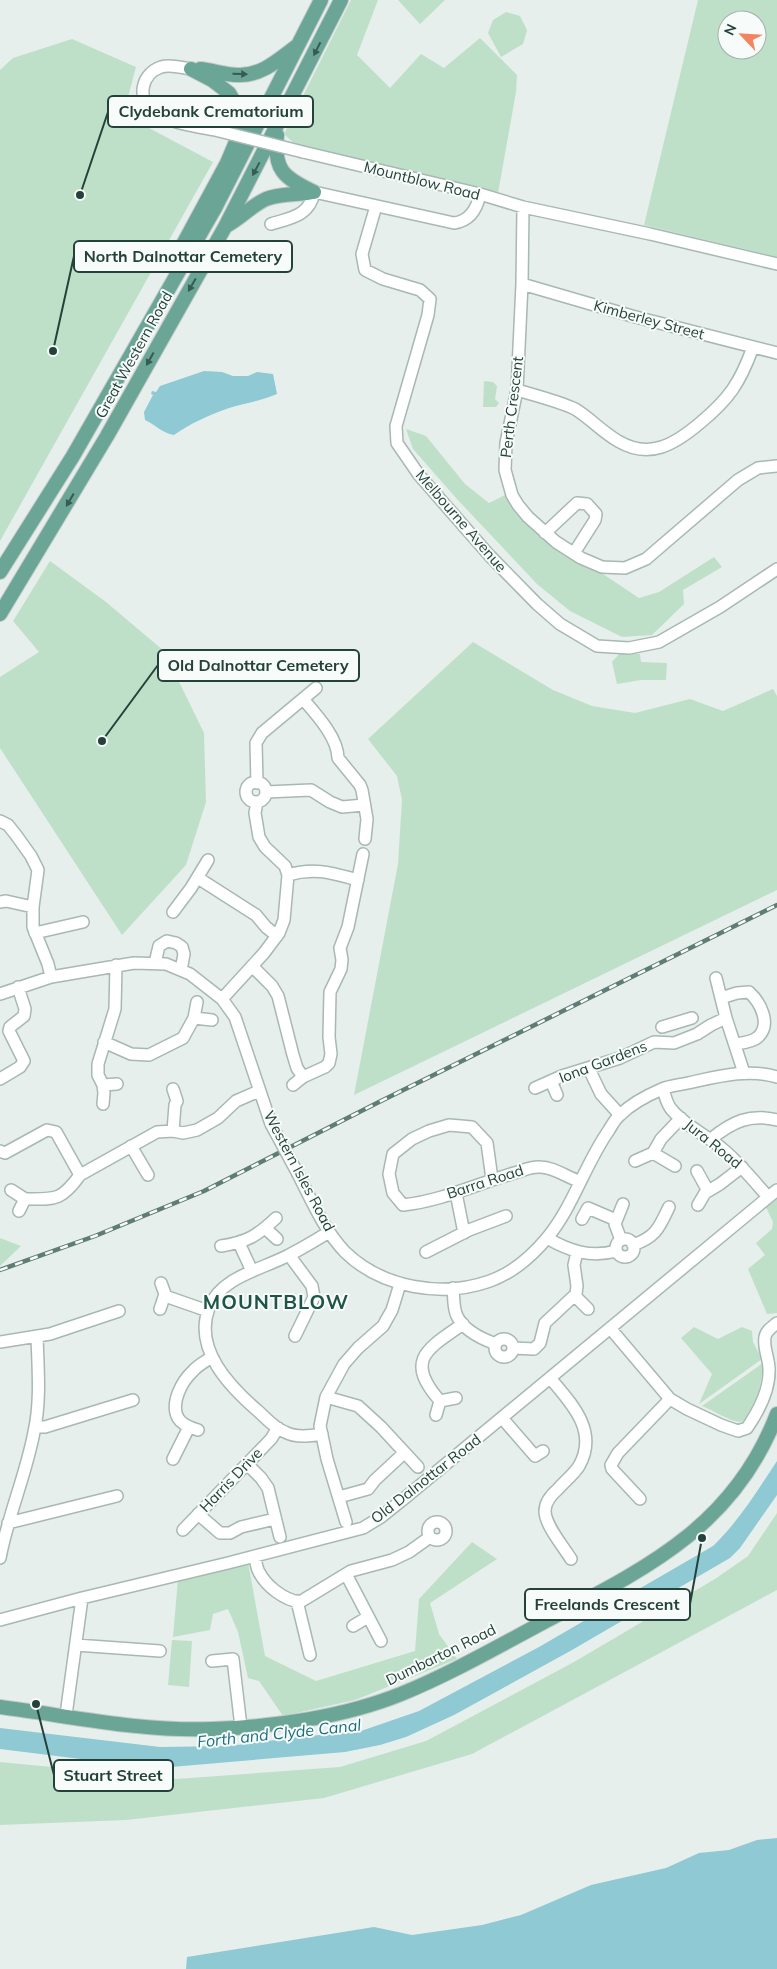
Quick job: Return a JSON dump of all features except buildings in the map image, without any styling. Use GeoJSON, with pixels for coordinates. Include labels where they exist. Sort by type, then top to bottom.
{"type":"FeatureCollection","features":[{"type":"Feature","properties":{"kind":"main road","name":"Great Western Road"},"geometry":{"type":"LineString","coordinates":[[0,572],[73,456],[215,208],[321,0]]}},
{"type":"Feature","properties":{"kind":"main road","name":"Great Western Road"},"geometry":{"type":"LineString","coordinates":[[0,614],[107,436],[225,227],[341,0]]}},
{"type":"Feature","properties":{"kind":"main road"},"geometry":{"type":"LineString","coordinates":[[191,69],[201,68],[237,75],[247,75],[268,67],[298,45]]}},
{"type":"Feature","properties":{"kind":"main road"},"geometry":{"type":"LineString","coordinates":[[137,344],[150,306],[227,163],[242,130],[238,109],[229,93],[212,80],[191,69]]}},
{"type":"Feature","properties":{"kind":"main road"},"geometry":{"type":"LineString","coordinates":[[278,126],[275,149],[281,170],[290,179],[314,192]]}},
{"type":"Feature","properties":{"kind":"main road"},"geometry":{"type":"LineString","coordinates":[[225,227],[267,199],[314,192]]}},
{"type":"Feature","properties":{"kind":"main road","name":"Dumbarton Road"},"geometry":{"type":"LineString","coordinates":[[0,1708],[164,1728],[214,1729],[321,1716],[372,1704],[398,1695],[437,1678],[590,1597],[659,1558],[689,1536],[728,1499],[756,1458],[777,1414]]}},
{"type":"Feature","properties":{"kind":"street","name":"Mountblow Road"},"geometry":{"type":"LineString","coordinates":[[191,69],[171,66],[156,70],[148,76],[144,83],[143,93],[144,100],[150,109],[162,117],[218,132],[480,194],[523,208],[650,234],[777,264]]}},
{"type":"Feature","properties":{"kind":"street"},"geometry":{"type":"LineString","coordinates":[[271,224],[300,215],[312,200],[314,192],[454,223],[464,220],[474,212],[480,194]]}},
{"type":"Feature","properties":{"kind":"street","name":"Melbourne Avenue"},"geometry":{"type":"LineString","coordinates":[[376,206],[362,254],[366,270],[383,279],[420,290],[430,299],[428,315],[396,426],[397,443],[419,475],[489,555],[537,604],[560,624],[597,646],[629,648],[659,642],[720,607],[777,569]]}},
{"type":"Feature","properties":{"kind":"street","name":"Perth Crescent"},"geometry":{"type":"LineString","coordinates":[[523,208],[522,284],[517,390],[506,443],[505,470],[510,488],[518,505],[545,533],[574,553],[602,567],[625,568],[637,564],[673,536],[738,480],[758,468],[777,466]]}},
{"type":"Feature","properties":{"kind":"street","name":"Kimberley Street"},"geometry":{"type":"LineString","coordinates":[[522,284],[632,316],[777,353]]}},
{"type":"Feature","properties":{"kind":"street"},"geometry":{"type":"LineString","coordinates":[[517,390],[574,409],[618,441],[650,450],[665,447],[684,437],[709,416],[736,388],[753,347]]}},
{"type":"Feature","properties":{"kind":"street"},"geometry":{"type":"LineString","coordinates":[[545,533],[577,503],[586,504],[596,514],[595,520],[574,553]]}},
{"type":"Feature","properties":{"kind":"street"},"geometry":{"type":"LineString","coordinates":[[256,783],[256,742],[262,733],[316,688]]}},
{"type":"Feature","properties":{"kind":"street"},"geometry":{"type":"LineString","coordinates":[[304,698],[325,724],[338,751],[338,758],[360,785],[367,819],[365,838]]}},
{"type":"Feature","properties":{"kind":"street"},"geometry":{"type":"LineString","coordinates":[[222,999],[264,953],[277,936],[284,920],[288,875],[285,866],[265,847],[259,837],[255,812],[257,802],[264,797],[266,792],[264,786],[256,783],[251,785],[247,793],[249,798],[257,802]]}},
{"type":"Feature","properties":{"kind":"street"},"geometry":{"type":"LineString","coordinates":[[266,792],[311,790],[342,807],[364,805]]}},
{"type":"Feature","properties":{"kind":"street"},"geometry":{"type":"LineString","coordinates":[[0,822],[8,825],[16,835],[38,870],[33,907],[35,933],[48,964],[51,978]]}},
{"type":"Feature","properties":{"kind":"street"},"geometry":{"type":"LineString","coordinates":[[293,1085],[329,1063],[331,1054],[329,999],[333,984],[341,969],[340,948],[346,936],[363,854]]}},
{"type":"Feature","properties":{"kind":"street"},"geometry":{"type":"LineString","coordinates":[[173,912],[198,878],[208,860]]}},
{"type":"Feature","properties":{"kind":"street"},"geometry":{"type":"LineString","coordinates":[[288,875],[311,870],[323,870],[358,880]]}},
{"type":"Feature","properties":{"kind":"street"},"geometry":{"type":"LineString","coordinates":[[198,878],[256,915],[277,936]]}},
{"type":"Feature","properties":{"kind":"street"},"geometry":{"type":"LineString","coordinates":[[0,902],[6,901],[33,907]]}},
{"type":"Feature","properties":{"kind":"street"},"geometry":{"type":"LineString","coordinates":[[35,933],[83,922]]}},
{"type":"Feature","properties":{"kind":"street"},"geometry":{"type":"LineString","coordinates":[[155,963],[159,946],[167,941],[176,943],[182,947],[184,954],[181,970]]}},
{"type":"Feature","properties":{"kind":"street","name":"Western Isles Road"},"geometry":{"type":"LineString","coordinates":[[0,994],[51,978],[116,965],[155,963],[166,964],[181,970],[204,984],[222,999],[235,1017],[271,1124],[328,1232],[346,1252],[381,1276],[400,1284],[433,1289],[453,1288],[490,1281],[525,1261],[547,1238],[561,1219],[579,1181],[602,1140],[620,1115],[663,1089],[744,1073],[777,1077]]}},
{"type":"Feature","properties":{"kind":"street"},"geometry":{"type":"LineString","coordinates":[[103,1104],[103,1085],[98,1075],[98,1064],[115,1009],[116,965]]}},
{"type":"Feature","properties":{"kind":"street"},"geometry":{"type":"LineString","coordinates":[[252,966],[272,986],[278,996],[293,1055],[297,1068],[303,1078]]}},
{"type":"Feature","properties":{"kind":"street"},"geometry":{"type":"LineString","coordinates":[[716,978],[726,1018],[744,1073]]}},
{"type":"Feature","properties":{"kind":"street"},"geometry":{"type":"LineString","coordinates":[[0,1079],[20,1067],[24,1061],[9,1031],[10,1027],[24,1016],[25,1009],[18,987]]}},
{"type":"Feature","properties":{"kind":"street"},"geometry":{"type":"LineString","coordinates":[[722,998],[737,993],[749,992],[757,999],[764,1018],[764,1029],[757,1038],[736,1044]]}},
{"type":"Feature","properties":{"kind":"street"},"geometry":{"type":"LineString","coordinates":[[104,1042],[131,1054],[149,1056],[183,1038],[194,1018],[197,1002]]}},
{"type":"Feature","properties":{"kind":"street"},"geometry":{"type":"LineString","coordinates":[[194,1018],[212,1020]]}},
{"type":"Feature","properties":{"kind":"street"},"geometry":{"type":"LineString","coordinates":[[662,1027],[692,1018]]}},
{"type":"Feature","properties":{"kind":"street","name":"Iona Gardens"},"geometry":{"type":"LineString","coordinates":[[535,1088],[620,1058],[654,1042],[674,1043],[726,1018]]}},
{"type":"Feature","properties":{"kind":"street"},"geometry":{"type":"LineString","coordinates":[[677,1022],[683,1039]]}},
{"type":"Feature","properties":{"kind":"street"},"geometry":{"type":"LineString","coordinates":[[589,1069],[601,1094],[620,1115]]}},
{"type":"Feature","properties":{"kind":"street"},"geometry":{"type":"LineString","coordinates":[[551,1081],[557,1095]]}},
{"type":"Feature","properties":{"kind":"street"},"geometry":{"type":"LineString","coordinates":[[103,1085],[117,1084]]}},
{"type":"Feature","properties":{"kind":"street"},"geometry":{"type":"LineString","coordinates":[[172,1089],[177,1100],[173,1131]]}},
{"type":"Feature","properties":{"kind":"street","name":"Jura Road"},"geometry":{"type":"LineString","coordinates":[[663,1089],[672,1110],[693,1128],[711,1139],[772,1194]]}},
{"type":"Feature","properties":{"kind":"street"},"geometry":{"type":"LineString","coordinates":[[11,1190],[25,1199],[56,1198],[67,1192],[80,1175],[157,1132],[173,1131],[183,1133],[197,1130],[218,1118],[236,1101],[259,1091]]}},
{"type":"Feature","properties":{"kind":"street"},"geometry":{"type":"LineString","coordinates":[[711,1139],[723,1129],[749,1118],[762,1116],[777,1120]]}},
{"type":"Feature","properties":{"kind":"street"},"geometry":{"type":"LineString","coordinates":[[635,1161],[653,1153],[661,1139],[681,1118]]}},
{"type":"Feature","properties":{"kind":"street","name":"Barra Road"},"geometry":{"type":"LineString","coordinates":[[492,1179],[487,1143],[472,1128],[450,1125],[429,1131],[412,1139],[394,1154],[389,1174],[393,1193],[403,1205],[419,1203],[456,1193],[492,1179],[538,1166],[549,1168],[579,1181]]}},
{"type":"Feature","properties":{"kind":"street"},"geometry":{"type":"LineString","coordinates":[[0,1151],[5,1152],[47,1130],[51,1130],[56,1132],[80,1175]]}},
{"type":"Feature","properties":{"kind":"street"},"geometry":{"type":"LineString","coordinates":[[131,1146],[148,1175]]}},
{"type":"Feature","properties":{"kind":"street"},"geometry":{"type":"LineString","coordinates":[[653,1153],[675,1166]]}},
{"type":"Feature","properties":{"kind":"street"},"geometry":{"type":"LineString","coordinates":[[698,1205],[705,1193],[742,1167]]}},
{"type":"Feature","properties":{"kind":"street"},"geometry":{"type":"LineString","coordinates":[[697,1172],[708,1191]]}},
{"type":"Feature","properties":{"kind":"street"},"geometry":{"type":"LineString","coordinates":[[456,1193],[464,1233]]}},
{"type":"Feature","properties":{"kind":"street","name":"Old Dalnottar Road"},"geometry":{"type":"LineString","coordinates":[[0,1620],[363,1528],[381,1517],[772,1194]]}},
{"type":"Feature","properties":{"kind":"street"},"geometry":{"type":"LineString","coordinates":[[19,1211],[25,1199]]}},
{"type":"Feature","properties":{"kind":"street"},"geometry":{"type":"LineString","coordinates":[[622,1204],[616,1220],[621,1256],[627,1256],[632,1253],[634,1245]]}},
{"type":"Feature","properties":{"kind":"street"},"geometry":{"type":"LineString","coordinates":[[634,1245],[654,1234],[669,1207]]}},
{"type":"Feature","properties":{"kind":"street"},"geometry":{"type":"LineString","coordinates":[[582,1220],[588,1208],[616,1220]]}},
{"type":"Feature","properties":{"kind":"street"},"geometry":{"type":"LineString","coordinates":[[426,1252],[464,1233],[506,1216]]}},
{"type":"Feature","properties":{"kind":"street"},"geometry":{"type":"LineString","coordinates":[[221,1246],[239,1244],[251,1238],[276,1218]]}},
{"type":"Feature","properties":{"kind":"street"},"geometry":{"type":"LineString","coordinates":[[486,1224],[492,1235]]}},
{"type":"Feature","properties":{"kind":"street"},"geometry":{"type":"LineString","coordinates":[[265,1228],[277,1238]]}},
{"type":"Feature","properties":{"kind":"street"},"geometry":{"type":"LineString","coordinates":[[322,1434],[299,1436],[286,1433],[278,1428],[232,1387],[218,1369],[212,1357],[205,1332],[208,1311],[217,1295],[229,1284],[252,1271],[289,1255],[328,1232]]}},
{"type":"Feature","properties":{"kind":"street"},"geometry":{"type":"LineString","coordinates":[[434,1233],[440,1244]]}},
{"type":"Feature","properties":{"kind":"street"},"geometry":{"type":"LineString","coordinates":[[547,1238],[564,1248],[594,1255],[630,1240],[634,1245]]}},
{"type":"Feature","properties":{"kind":"street"},"geometry":{"type":"LineString","coordinates":[[239,1244],[252,1271]]}},
{"type":"Feature","properties":{"kind":"street"},"geometry":{"type":"LineString","coordinates":[[453,1288],[455,1310],[457,1317],[463,1324],[483,1339],[496,1344],[502,1339],[506,1339],[512,1343],[513,1348],[534,1349],[540,1343],[545,1323],[575,1296],[577,1286],[574,1265],[577,1252]]}},
{"type":"Feature","properties":{"kind":"street"},"geometry":{"type":"LineString","coordinates":[[289,1255],[312,1286],[314,1297],[295,1336]]}},
{"type":"Feature","properties":{"kind":"street"},"geometry":{"type":"LineString","coordinates":[[160,1309],[165,1296],[161,1283]]}},
{"type":"Feature","properties":{"kind":"street"},"geometry":{"type":"LineString","coordinates":[[346,1522],[327,1458],[320,1426],[326,1397],[344,1364],[358,1348],[383,1326],[392,1310],[400,1284]]}},
{"type":"Feature","properties":{"kind":"street"},"geometry":{"type":"LineString","coordinates":[[165,1296],[208,1311]]}},
{"type":"Feature","properties":{"kind":"street"},"geometry":{"type":"LineString","coordinates":[[575,1296],[588,1309]]}},
{"type":"Feature","properties":{"kind":"street"},"geometry":{"type":"LineString","coordinates":[[0,1342],[50,1334],[119,1311]]}},
{"type":"Feature","properties":{"kind":"street"},"geometry":{"type":"LineString","coordinates":[[610,1328],[670,1398],[687,1409],[738,1431],[748,1428],[767,1386],[769,1370],[765,1336],[769,1329],[777,1323]]}},
{"type":"Feature","properties":{"kind":"street"},"geometry":{"type":"LineString","coordinates":[[440,1401],[428,1387],[422,1376],[421,1367],[430,1347],[463,1324]]}},
{"type":"Feature","properties":{"kind":"street"},"geometry":{"type":"LineString","coordinates":[[0,1558],[35,1427],[39,1384],[37,1336]]}},
{"type":"Feature","properties":{"kind":"street"},"geometry":{"type":"LineString","coordinates":[[173,1459],[194,1428],[178,1418],[176,1409],[178,1394],[182,1384],[192,1371],[212,1357]]}},
{"type":"Feature","properties":{"kind":"street"},"geometry":{"type":"LineString","coordinates":[[550,1378],[582,1419],[586,1440],[584,1453],[578,1467],[548,1499],[545,1510],[546,1520],[571,1558]]}},
{"type":"Feature","properties":{"kind":"street"},"geometry":{"type":"LineString","coordinates":[[326,1397],[358,1406],[418,1467]]}},
{"type":"Feature","properties":{"kind":"street"},"geometry":{"type":"LineString","coordinates":[[440,1401],[456,1398]]}},
{"type":"Feature","properties":{"kind":"street"},"geometry":{"type":"LineString","coordinates":[[640,1499],[612,1469],[611,1465],[618,1453],[670,1398]]}},
{"type":"Feature","properties":{"kind":"street"},"geometry":{"type":"LineString","coordinates":[[35,1427],[45,1427],[133,1400]]}},
{"type":"Feature","properties":{"kind":"street"},"geometry":{"type":"LineString","coordinates":[[436,1415],[440,1401]]}},
{"type":"Feature","properties":{"kind":"street"},"geometry":{"type":"LineString","coordinates":[[502,1418],[535,1456],[543,1450]]}},
{"type":"Feature","properties":{"kind":"street","name":"Harris Drive"},"geometry":{"type":"LineString","coordinates":[[183,1530],[271,1439],[278,1428]]}},
{"type":"Feature","properties":{"kind":"street"},"geometry":{"type":"LineString","coordinates":[[340,1497],[368,1489],[404,1453]]}},
{"type":"Feature","properties":{"kind":"street"},"geometry":{"type":"LineString","coordinates":[[247,1464],[268,1488],[280,1536]]}},
{"type":"Feature","properties":{"kind":"street"},"geometry":{"type":"LineString","coordinates":[[8,1523],[117,1496]]}},
{"type":"Feature","properties":{"kind":"street"},"geometry":{"type":"LineString","coordinates":[[198,1514],[220,1533],[230,1533],[241,1527],[275,1519]]}},
{"type":"Feature","properties":{"kind":"street"},"geometry":{"type":"LineString","coordinates":[[255,1556],[258,1571],[265,1580],[284,1596],[297,1601],[303,1600],[346,1574],[360,1568],[392,1560],[410,1552],[430,1537]]}},
{"type":"Feature","properties":{"kind":"street"},"geometry":{"type":"LineString","coordinates":[[346,1574],[381,1641]]}},
{"type":"Feature","properties":{"kind":"street"},"geometry":{"type":"LineString","coordinates":[[66,1715],[82,1598]]}},
{"type":"Feature","properties":{"kind":"street"},"geometry":{"type":"LineString","coordinates":[[297,1601],[307,1630],[310,1655]]}},
{"type":"Feature","properties":{"kind":"street"},"geometry":{"type":"LineString","coordinates":[[353,1626],[368,1617]]}},
{"type":"Feature","properties":{"kind":"street"},"geometry":{"type":"LineString","coordinates":[[76,1645],[160,1651]]}},
{"type":"Feature","properties":{"kind":"street"},"geometry":{"type":"LineString","coordinates":[[212,1661],[233,1659],[241,1726]]}},
{"type":"Feature","properties":{"kind":"green space"},"geometry":{"type":"Polygon","coordinates":[[[351,0],[378,0],[357,55],[390,88],[421,54],[444,68],[480,38],[517,75],[516,92],[497,199],[303,152],[284,134],[351,0]]]}},
{"type":"Feature","properties":{"kind":"green space"},"geometry":{"type":"Polygon","coordinates":[[[398,0],[445,0],[420,24],[398,0]]]}},
{"type":"Feature","properties":{"kind":"green space"},"geometry":{"type":"Polygon","coordinates":[[[698,0],[777,0],[777,257],[644,225],[698,0]]]}},
{"type":"Feature","properties":{"kind":"green space"},"geometry":{"type":"Polygon","coordinates":[[[506,12],[520,16],[527,30],[523,44],[501,57],[488,33],[493,20],[506,12]]]}},
{"type":"Feature","properties":{"kind":"green space"},"geometry":{"type":"Polygon","coordinates":[[[72,39],[136,67],[127,101],[149,128],[213,162],[0,541],[0,70],[13,58],[72,39]]]}},
{"type":"Feature","properties":{"kind":"green space"},"geometry":{"type":"Polygon","coordinates":[[[484,381],[493,382],[497,386],[495,399],[499,403],[496,407],[483,407],[484,381]]]}},
{"type":"Feature","properties":{"kind":"green space"},"geometry":{"type":"Polygon","coordinates":[[[406,429],[426,436],[465,484],[489,503],[507,494],[526,523],[559,551],[603,574],[639,598],[659,592],[714,557],[722,567],[683,590],[684,604],[652,635],[622,637],[570,611],[537,584],[413,449],[406,429]]]}},
{"type":"Feature","properties":{"kind":"green space"},"geometry":{"type":"Polygon","coordinates":[[[50,561],[106,602],[164,651],[204,733],[206,802],[186,865],[122,935],[0,748],[0,677],[39,652],[13,621],[50,561]]]}},
{"type":"Feature","properties":{"kind":"green space"},"geometry":{"type":"Polygon","coordinates":[[[473,642],[553,690],[592,706],[635,713],[690,699],[723,711],[773,689],[777,696],[777,890],[354,1095],[398,864],[402,800],[397,776],[368,739],[473,642]]]}},
{"type":"Feature","properties":{"kind":"green space"},"geometry":{"type":"Polygon","coordinates":[[[620,653],[640,654],[641,662],[667,663],[666,680],[641,680],[617,684],[612,662],[620,653]]]}},
{"type":"Feature","properties":{"kind":"green space"},"geometry":{"type":"Polygon","coordinates":[[[777,1197],[777,1313],[767,1314],[748,1269],[765,1255],[756,1243],[772,1229],[773,1222],[766,1207],[777,1197]]]}},
{"type":"Feature","properties":{"kind":"green space"},"geometry":{"type":"Polygon","coordinates":[[[0,1238],[21,1246],[0,1266],[0,1238]]]}},
{"type":"Feature","properties":{"kind":"green space"},"geometry":{"type":"Polygon","coordinates":[[[694,1327],[718,1339],[742,1327],[752,1331],[753,1342],[762,1359],[699,1404],[712,1374],[681,1338],[694,1327]]]}},
{"type":"Feature","properties":{"kind":"green space"},"geometry":{"type":"Polygon","coordinates":[[[763,1363],[757,1397],[750,1414],[745,1420],[735,1421],[702,1406],[763,1363]]]}},
{"type":"Feature","properties":{"kind":"green space"},"geometry":{"type":"Polygon","coordinates":[[[777,1513],[777,1590],[472,1754],[324,1798],[126,1820],[0,1825],[0,1762],[176,1779],[340,1767],[426,1741],[574,1662],[715,1579],[748,1556],[777,1513]]]}},
{"type":"Feature","properties":{"kind":"green space"},"geometry":{"type":"Polygon","coordinates":[[[472,1542],[497,1559],[430,1603],[439,1634],[457,1659],[355,1700],[283,1716],[259,1681],[248,1678],[238,1632],[228,1609],[213,1614],[210,1630],[173,1637],[178,1579],[248,1562],[265,1656],[316,1681],[415,1651],[419,1599],[472,1542]]]}},
{"type":"Feature","properties":{"kind":"green space"},"geometry":{"type":"Polygon","coordinates":[[[172,1640],[192,1641],[189,1687],[168,1685],[172,1640]]]}},
{"type":"Feature","properties":{"kind":"water"},"geometry":{"type":"Polygon","coordinates":[[[204,371],[222,372],[233,376],[248,376],[257,372],[273,374],[277,394],[214,413],[174,435],[166,433],[145,420],[144,412],[153,395],[151,394],[152,391],[156,392],[160,386],[204,371]]]}},
{"type":"Feature","properties":{"kind":"water"},"geometry":{"type":"Polygon","coordinates":[[[777,1461],[777,1495],[740,1548],[730,1558],[572,1650],[454,1715],[406,1737],[380,1745],[345,1752],[171,1767],[105,1762],[0,1749],[0,1728],[160,1747],[229,1746],[361,1731],[419,1711],[539,1647],[713,1546],[739,1516],[777,1461]]]}},
{"type":"Feature","properties":{"kind":"water"},"geometry":{"type":"Polygon","coordinates":[[[777,1838],[777,1969],[186,1969],[187,1957],[374,1927],[412,1935],[482,1925],[521,1915],[591,1885],[666,1868],[699,1853],[729,1850],[757,1840],[777,1838]]]}},
{"type":"Feature","properties":{"kind":"railway"},"geometry":{"type":"LineString","coordinates":[[0,1270],[95,1236],[204,1191],[777,905]]}},
{"type":"Feature","properties":{"kind":"place","name":"Clydebank Crematorium"},"geometry":{"type":"Point","coordinates":[80,195]}},
{"type":"Feature","properties":{"kind":"place","name":"North Dalnottar Cemetery"},"geometry":{"type":"Point","coordinates":[53,351]}},
{"type":"Feature","properties":{"kind":"place","name":"Old Dalnottar Cemetery"},"geometry":{"type":"Point","coordinates":[102,741]}},
{"type":"Feature","properties":{"kind":"place","name":"Freelands Crescent"},"geometry":{"type":"Point","coordinates":[702,1538]}},
{"type":"Feature","properties":{"kind":"place","name":"Stuart Street"},"geometry":{"type":"Point","coordinates":[36,1704]}},
{"type":"Feature","properties":{"kind":"district","name":"MOUNTBLOW"},"geometry":{"type":"Point","coordinates":[276,1302]}},
{"type":"Feature","properties":{"kind":"water label","name":"Forth and Clyde Canal"},"geometry":{"type":"Point","coordinates":[279,1733]}}]}
